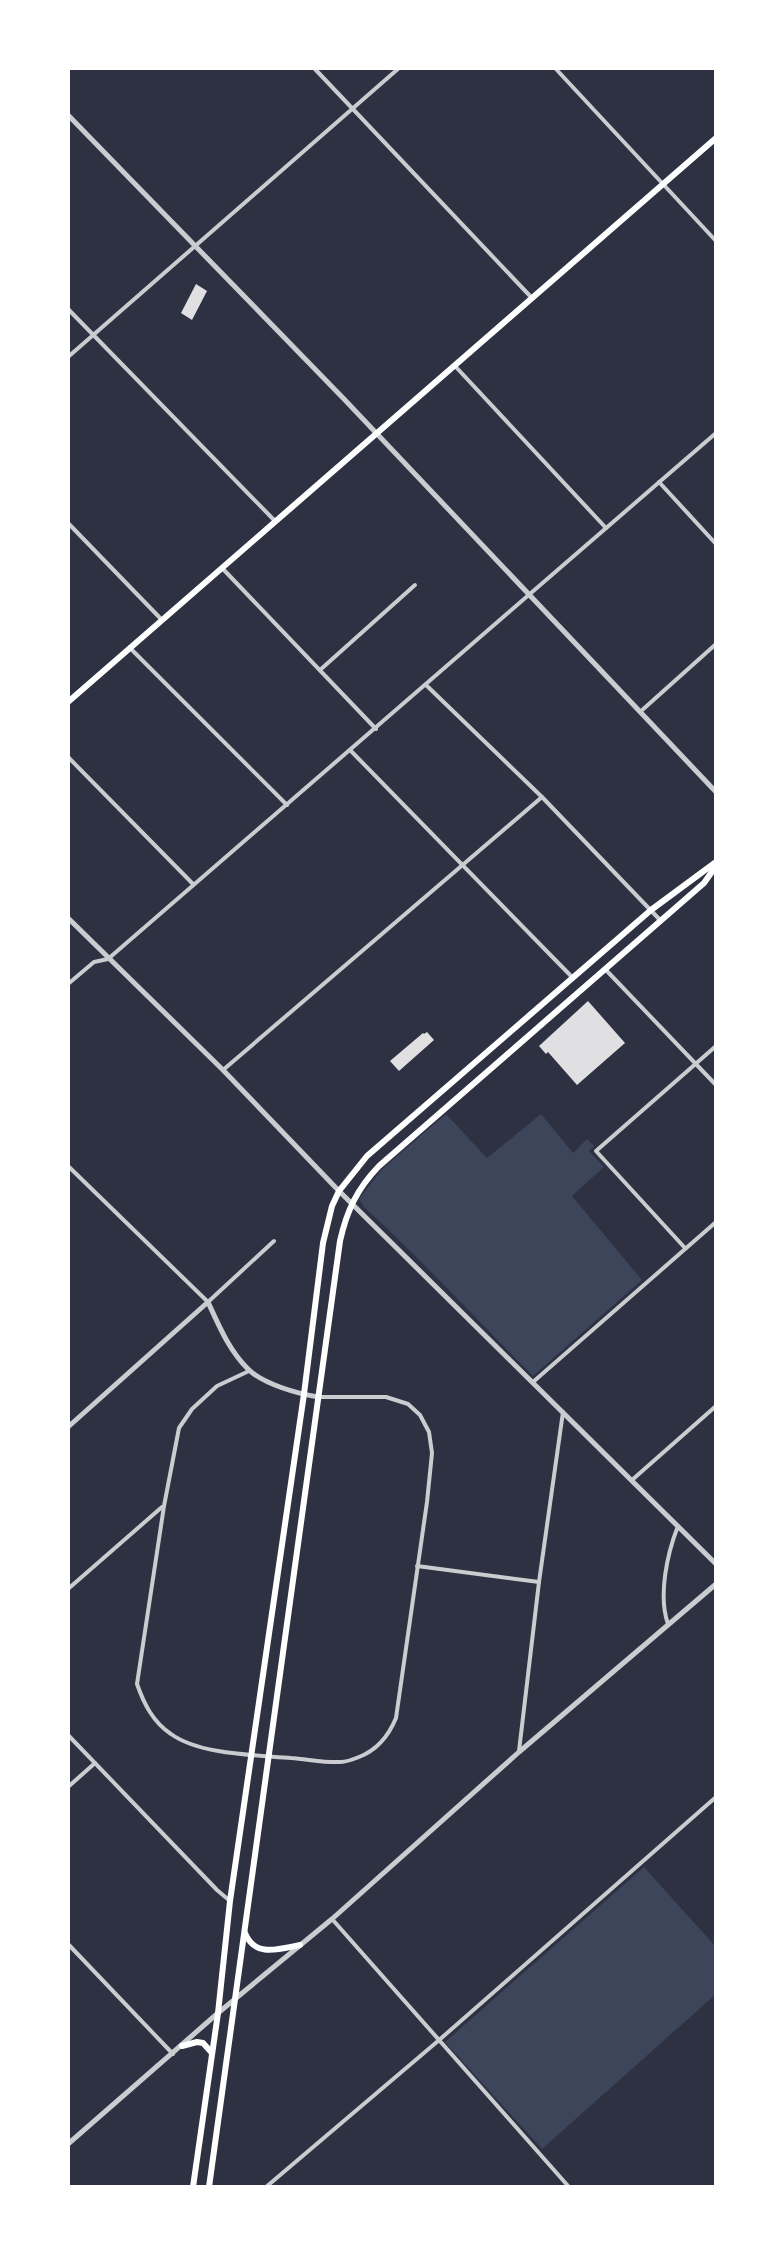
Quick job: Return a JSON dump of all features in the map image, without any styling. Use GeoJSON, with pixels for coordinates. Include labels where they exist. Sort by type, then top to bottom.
{"type":"FeatureCollection","features":[{"type":"Feature","properties":{"kind":"main road"},"geometry":{"type":"LineString","coordinates":[[68,702],[716,138]]}},
{"type":"Feature","properties":{"kind":"main road"},"geometry":{"type":"LineString","coordinates":[[193,2187],[323,1243],[332,1206],[339,1191],[367,1156],[651,910],[716,864]]}},
{"type":"Feature","properties":{"kind":"main road"},"geometry":{"type":"LineString","coordinates":[[209,2187],[340,1241],[351,1203],[365,1180],[379,1166],[704,883],[716,864]]}},
{"type":"Feature","properties":{"kind":"main road"},"geometry":{"type":"LineString","coordinates":[[245,1931],[255,1948],[262,1950],[300,1945]]}},
{"type":"Feature","properties":{"kind":"main road"},"geometry":{"type":"LineString","coordinates":[[182,2046],[203,2043],[212,2054]]}},
{"type":"Feature","properties":{"kind":"street"},"geometry":{"type":"LineString","coordinates":[[314,68],[533,299]]}},
{"type":"Feature","properties":{"kind":"street"},"geometry":{"type":"LineString","coordinates":[[68,357],[399,68]]}},
{"type":"Feature","properties":{"kind":"street"},"geometry":{"type":"LineString","coordinates":[[555,68],[716,241]]}},
{"type":"Feature","properties":{"kind":"street"},"geometry":{"type":"LineString","coordinates":[[68,115],[716,792]]}},
{"type":"Feature","properties":{"kind":"street"},"geometry":{"type":"LineString","coordinates":[[68,309],[275,521]]}},
{"type":"Feature","properties":{"kind":"street"},"geometry":{"type":"LineString","coordinates":[[455,366],[606,528]]}},
{"type":"Feature","properties":{"kind":"street"},"geometry":{"type":"LineString","coordinates":[[68,984],[94,962],[108,959],[716,433]]}},
{"type":"Feature","properties":{"kind":"street"},"geometry":{"type":"LineString","coordinates":[[659,482],[716,544]]}},
{"type":"Feature","properties":{"kind":"street"},"geometry":{"type":"LineString","coordinates":[[68,523],[161,619]]}},
{"type":"Feature","properties":{"kind":"street"},"geometry":{"type":"LineString","coordinates":[[221,567],[376,729]]}},
{"type":"Feature","properties":{"kind":"street"},"geometry":{"type":"LineString","coordinates":[[320,670],[415,585]]}},
{"type":"Feature","properties":{"kind":"street"},"geometry":{"type":"LineString","coordinates":[[640,712],[716,644]]}},
{"type":"Feature","properties":{"kind":"street"},"geometry":{"type":"LineString","coordinates":[[130,647],[287,805]]}},
{"type":"Feature","properties":{"kind":"street"},"geometry":{"type":"LineString","coordinates":[[426,685],[542,797],[661,921]]}},
{"type":"Feature","properties":{"kind":"street"},"geometry":{"type":"LineString","coordinates":[[351,751],[572,977]]}},
{"type":"Feature","properties":{"kind":"street"},"geometry":{"type":"LineString","coordinates":[[68,757],[194,884]]}},
{"type":"Feature","properties":{"kind":"street"},"geometry":{"type":"LineString","coordinates":[[223,1070],[542,797]]}},
{"type":"Feature","properties":{"kind":"street"},"geometry":{"type":"LineString","coordinates":[[68,918],[716,1564]]}},
{"type":"Feature","properties":{"kind":"street"},"geometry":{"type":"LineString","coordinates":[[605,969],[716,1085]]}},
{"type":"Feature","properties":{"kind":"street"},"geometry":{"type":"LineString","coordinates":[[685,1248],[596,1151],[716,1046]]}},
{"type":"Feature","properties":{"kind":"street"},"geometry":{"type":"LineString","coordinates":[[68,1166],[208,1302],[227,1342],[249,1371],[304,1394],[319,1397],[386,1397],[408,1404],[420,1415],[429,1432],[432,1453],[396,1718],[389,1734],[370,1751],[341,1762],[252,1756],[186,1743],[154,1720],[137,1684],[179,1428],[192,1409],[217,1386],[249,1371]]}},
{"type":"Feature","properties":{"kind":"street"},"geometry":{"type":"LineString","coordinates":[[533,1382],[716,1222]]}},
{"type":"Feature","properties":{"kind":"street"},"geometry":{"type":"LineString","coordinates":[[69,1425],[274,1241]]}},
{"type":"Feature","properties":{"kind":"street"},"geometry":{"type":"LineString","coordinates":[[632,1480],[716,1406]]}},
{"type":"Feature","properties":{"kind":"street"},"geometry":{"type":"LineString","coordinates":[[519,1752],[563,1412]]}},
{"type":"Feature","properties":{"kind":"street"},"geometry":{"type":"LineString","coordinates":[[68,1589],[164,1506]]}},
{"type":"Feature","properties":{"kind":"street"},"geometry":{"type":"LineString","coordinates":[[668,1624],[662,1608],[670,1546],[678,1526]]}},
{"type":"Feature","properties":{"kind":"street"},"geometry":{"type":"LineString","coordinates":[[417,1566],[539,1582]]}},
{"type":"Feature","properties":{"kind":"street"},"geometry":{"type":"LineString","coordinates":[[68,2144],[716,1584]]}},
{"type":"Feature","properties":{"kind":"street"},"geometry":{"type":"LineString","coordinates":[[68,1735],[230,1901]]}},
{"type":"Feature","properties":{"kind":"street"},"geometry":{"type":"LineString","coordinates":[[68,1787],[95,1763]]}},
{"type":"Feature","properties":{"kind":"street"},"geometry":{"type":"LineString","coordinates":[[266,2187],[716,1797]]}},
{"type":"Feature","properties":{"kind":"street"},"geometry":{"type":"LineString","coordinates":[[332,1919],[569,2187]]}},
{"type":"Feature","properties":{"kind":"street"},"geometry":{"type":"LineString","coordinates":[[68,1944],[173,2054]]}},
{"type":"Feature","properties":{"kind":"shaded area"},"geometry":{"type":"Polygon","coordinates":[[[446,1114],[487,1158],[541,1114],[573,1153],[587,1139],[594,1146],[589,1151],[604,1167],[572,1196],[642,1280],[533,1376],[359,1199],[382,1169],[446,1114]]]}},
{"type":"Feature","properties":{"kind":"shaded area"},"geometry":{"type":"Polygon","coordinates":[[[644,1867],[716,1947],[716,1994],[542,2149],[445,2042],[644,1867]]]}},
{"type":"Feature","properties":{"kind":"building"},"geometry":{"type":"Polygon","coordinates":[[[196,284],[207,291],[192,320],[181,313],[196,284]]]}},
{"type":"Feature","properties":{"kind":"building"},"geometry":{"type":"Polygon","coordinates":[[[588,1001],[625,1043],[577,1085],[539,1046],[588,1001]]]}},
{"type":"Feature","properties":{"kind":"building"},"geometry":{"type":"Polygon","coordinates":[[[427,1032],[434,1040],[399,1071],[390,1061],[427,1032]]]}}]}
